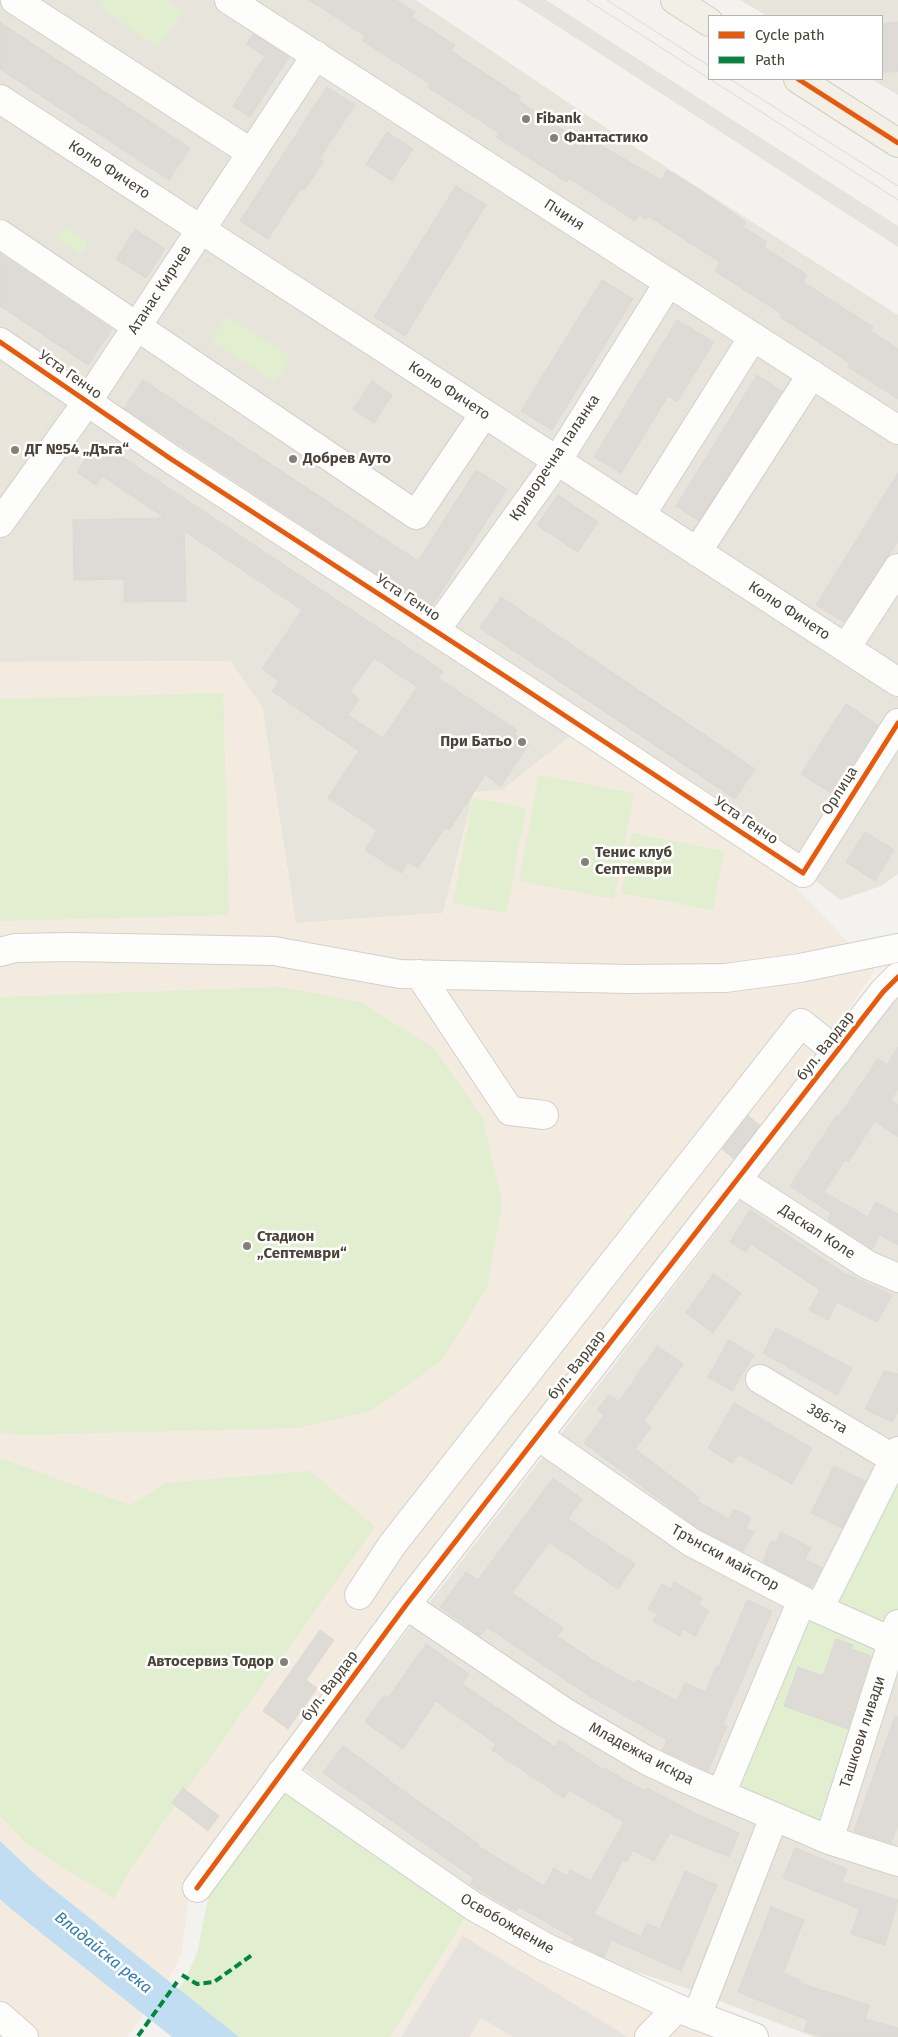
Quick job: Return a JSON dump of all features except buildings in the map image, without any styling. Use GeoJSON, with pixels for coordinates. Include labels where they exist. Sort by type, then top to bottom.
{"type":"FeatureCollection","features":[{"type":"Feature","properties":{"kind":"main road"},"geometry":{"type":"LineString","coordinates":[[675,0],[708,21]]}},
{"type":"Feature","properties":{"kind":"main road"},"geometry":{"type":"LineString","coordinates":[[800,80],[898,143]]}},
{"type":"Feature","properties":{"kind":"street"},"geometry":{"type":"LineString","coordinates":[[15,0],[250,152]]}},
{"type":"Feature","properties":{"kind":"street","name":"Пчиня"},"geometry":{"type":"LineString","coordinates":[[229,0],[898,430]]}},
{"type":"Feature","properties":{"kind":"street","name":"Атанас Кирчев"},"geometry":{"type":"LineString","coordinates":[[0,523],[87,402],[250,152],[316,55]]}},
{"type":"Feature","properties":{"kind":"street","name":"Колю Фичето"},"geometry":{"type":"LineString","coordinates":[[0,99],[898,682]]}},
{"type":"Feature","properties":{"kind":"street"},"geometry":{"type":"LineString","coordinates":[[0,234],[416,515],[484,414]]}},
{"type":"Feature","properties":{"kind":"street","name":"Криворечна паланка"},"geometry":{"type":"LineString","coordinates":[[435,631],[556,460],[669,282]]}},
{"type":"Feature","properties":{"kind":"street"},"geometry":{"type":"LineString","coordinates":[[641,515],[753,336]]}},
{"type":"Feature","properties":{"kind":"street","name":"Уста Генчо"},"geometry":{"type":"LineString","coordinates":[[0,342],[87,402],[803,873]]}},
{"type":"Feature","properties":{"kind":"street"},"geometry":{"type":"LineString","coordinates":[[697,552],[812,374]]}},
{"type":"Feature","properties":{"kind":"street"},"geometry":{"type":"LineString","coordinates":[[846,648],[898,568]]}},
{"type":"Feature","properties":{"kind":"street","name":"Орлица"},"geometry":{"type":"LineString","coordinates":[[803,873],[898,723]]}},
{"type":"Feature","properties":{"kind":"street"},"geometry":{"type":"LineString","coordinates":[[0,952],[15,948],[70,947],[274,951],[400,974],[629,979],[725,978],[800,968],[898,948]]}},
{"type":"Feature","properties":{"kind":"street"},"geometry":{"type":"LineString","coordinates":[[419,974],[510,1111],[544,1115]]}},
{"type":"Feature","properties":{"kind":"street","name":"бул. Вардар"},"geometry":{"type":"LineString","coordinates":[[197,1888],[406,1605],[738,1181],[883,992],[898,977]]}},
{"type":"Feature","properties":{"kind":"street"},"geometry":{"type":"LineString","coordinates":[[359,1595],[392,1546],[801,1023],[837,1052]]}},
{"type":"Feature","properties":{"kind":"street","name":"Даскал Коле"},"geometry":{"type":"LineString","coordinates":[[738,1181],[868,1264],[898,1278]]}},
{"type":"Feature","properties":{"kind":"street","name":"386-та"},"geometry":{"type":"LineString","coordinates":[[760,1379],[896,1455]]}},
{"type":"Feature","properties":{"kind":"street","name":"Трънски майстор"},"geometry":{"type":"LineString","coordinates":[[538,1436],[691,1542],[811,1604],[896,1637]]}},
{"type":"Feature","properties":{"kind":"street"},"geometry":{"type":"LineString","coordinates":[[720,1794],[811,1604],[896,1455]]}},
{"type":"Feature","properties":{"kind":"street","name":"Младежка искра"},"geometry":{"type":"LineString","coordinates":[[406,1605],[566,1713],[646,1760],[720,1794],[829,1840],[898,1862]]}},
{"type":"Feature","properties":{"kind":"street","name":"Ташкови ливади"},"geometry":{"type":"LineString","coordinates":[[829,1840],[896,1637]]}},
{"type":"Feature","properties":{"kind":"street","name":"Освобождение"},"geometry":{"type":"LineString","coordinates":[[281,1773],[473,1906],[585,1967],[687,2012],[754,2037]]}},
{"type":"Feature","properties":{"kind":"street"},"geometry":{"type":"LineString","coordinates":[[649,2037],[687,2012],[774,1816]]}},
{"type":"Feature","properties":{"kind":"street"},"geometry":{"type":"LineString","coordinates":[[0,2016],[24,2037]]}},
{"type":"Feature","properties":{"kind":"shaded area"},"geometry":{"type":"Polygon","coordinates":[[[0,0],[416,0],[627,142],[898,315],[898,874],[881,886],[840,900],[815,880],[796,887],[573,734],[502,790],[474,792],[443,913],[296,923],[262,707],[230,661],[0,662],[0,0]]]}},
{"type":"Feature","properties":{"kind":"shaded area"},"geometry":{"type":"Polygon","coordinates":[[[517,0],[546,0],[898,226],[898,247],[517,0]]]}},
{"type":"Feature","properties":{"kind":"shaded area"},"geometry":{"type":"Polygon","coordinates":[[[740,0],[898,0],[898,95],[873,80],[883,80],[883,15],[765,15],[740,0]]]}},
{"type":"Feature","properties":{"kind":"shaded area","name":"ДГ №54 „Дъга“"},"geometry":{"type":"Polygon","coordinates":[[[0,365],[60,405],[0,494],[0,365]]]}},
{"type":"Feature","properties":{"kind":"shaded area"},"geometry":{"type":"Polygon","coordinates":[[[230,661],[262,707],[296,923],[443,913],[474,792],[502,790],[573,734],[796,887],[875,970],[816,1058],[191,1874],[182,1953],[170,1977],[127,2037],[0,2037],[0,662],[230,661]]]}},
{"type":"Feature","properties":{"kind":"shaded area"},"geometry":{"type":"Polygon","coordinates":[[[898,995],[898,2037],[814,2037],[686,1988],[584,1955],[449,1875],[301,1767],[591,1395],[898,995]]]}},
{"type":"Feature","properties":{"kind":"shaded area"},"geometry":{"type":"Polygon","coordinates":[[[467,1916],[555,1970],[692,2024],[731,2037],[390,2037],[467,1916]]]}},
{"type":"Feature","properties":{"kind":"shaded area"},"geometry":{"type":"Polygon","coordinates":[[[463,1936],[628,2037],[513,2037],[481,2018],[469,2037],[401,2037],[463,1936]]]}},
{"type":"Feature","properties":{"kind":"green space"},"geometry":{"type":"Polygon","coordinates":[[[103,0],[166,0],[183,12],[158,48],[99,6],[103,0]]]}},
{"type":"Feature","properties":{"kind":"green space"},"geometry":{"type":"Polygon","coordinates":[[[66,227],[89,243],[81,255],[58,239],[66,227]]]}},
{"type":"Feature","properties":{"kind":"green space"},"geometry":{"type":"Polygon","coordinates":[[[226,316],[291,357],[275,382],[211,340],[226,316]]]}},
{"type":"Feature","properties":{"kind":"green space"},"geometry":{"type":"Polygon","coordinates":[[[223,693],[229,915],[0,921],[0,699],[223,693]]]}},
{"type":"Feature","properties":{"kind":"green space"},"geometry":{"type":"Polygon","coordinates":[[[539,775],[634,793],[614,899],[519,881],[539,775]]]}},
{"type":"Feature","properties":{"kind":"green space"},"geometry":{"type":"Polygon","coordinates":[[[473,798],[526,808],[506,913],[453,903],[473,798]]]}},
{"type":"Feature","properties":{"kind":"green space"},"geometry":{"type":"Polygon","coordinates":[[[632,833],[724,851],[713,910],[621,893],[632,833]]]}},
{"type":"Feature","properties":{"kind":"green space","name":"Стадион „Септември“"},"geometry":{"type":"Polygon","coordinates":[[[280,987],[360,1002],[434,1048],[483,1119],[502,1203],[487,1288],[441,1361],[371,1411],[298,1428],[17,1435],[0,1432],[0,997],[280,987]]]}},
{"type":"Feature","properties":{"kind":"green space"},"geometry":{"type":"Polygon","coordinates":[[[898,1452],[898,1616],[890,1639],[823,1607],[898,1452]]]}},
{"type":"Feature","properties":{"kind":"green space"},"geometry":{"type":"Polygon","coordinates":[[[0,1458],[130,1505],[166,1483],[310,1471],[375,1527],[132,1866],[114,1899],[27,1844],[0,1816],[0,1458]]]}},
{"type":"Feature","properties":{"kind":"green space"},"geometry":{"type":"Polygon","coordinates":[[[802,1600],[892,1642],[829,1840],[721,1794],[802,1600]]]}},
{"type":"Feature","properties":{"kind":"green space"},"geometry":{"type":"Polygon","coordinates":[[[285,1785],[473,1906],[390,2037],[239,2037],[178,1990],[185,1980],[197,1953],[210,1890],[285,1785]]]}},
{"type":"Feature","properties":{"kind":"water","name":"Владайска река"},"geometry":{"type":"Polygon","coordinates":[[[0,1841],[38,1877],[239,2037],[172,2037],[11,1909],[0,1899],[0,1841]]]}},
{"type":"Feature","properties":{"kind":"tram line"},"geometry":{"type":"LineString","coordinates":[[587,0],[708,78]]}},
{"type":"Feature","properties":{"kind":"tram line"},"geometry":{"type":"LineString","coordinates":[[607,0],[708,65]]}},
{"type":"Feature","properties":{"kind":"tram line"},"geometry":{"type":"LineString","coordinates":[[711,80],[898,200]]}},
{"type":"Feature","properties":{"kind":"tram line"},"geometry":{"type":"LineString","coordinates":[[732,80],[898,186]]}},
{"type":"Feature","properties":{"kind":"marked path"},"geometry":{"type":"LineString","coordinates":[[182,1975],[197,1984],[214,1982],[252,1955]]}},
{"type":"Feature","properties":{"kind":"marked path"},"geometry":{"type":"LineString","coordinates":[[138,2036],[177,1982]]}},
{"type":"Feature","properties":{"kind":"cycle path"},"geometry":{"type":"LineString","coordinates":[[800,80],[898,143]]}},
{"type":"Feature","properties":{"kind":"cycle path"},"geometry":{"type":"LineString","coordinates":[[0,342],[171,459],[803,873],[898,723]]}},
{"type":"Feature","properties":{"kind":"cycle path"},"geometry":{"type":"LineString","coordinates":[[197,1888],[406,1605],[883,992],[898,977]]}},
{"type":"Feature","properties":{"kind":"place","name":"Fibank"},"geometry":{"type":"Point","coordinates":[526,119]}},
{"type":"Feature","properties":{"kind":"place","name":"Фантастико"},"geometry":{"type":"Point","coordinates":[554,138]}},
{"type":"Feature","properties":{"kind":"place","name":"ДГ №54 „Дъга“"},"geometry":{"type":"Point","coordinates":[15,450]}},
{"type":"Feature","properties":{"kind":"place","name":"Добрев Ауто"},"geometry":{"type":"Point","coordinates":[293,459]}},
{"type":"Feature","properties":{"kind":"place","name":"При Батьо"},"geometry":{"type":"Point","coordinates":[522,742]}},
{"type":"Feature","properties":{"kind":"place","name":"Тенис клуб Септември"},"geometry":{"type":"Point","coordinates":[585,862]}},
{"type":"Feature","properties":{"kind":"place","name":"Стадион „Септември“"},"geometry":{"type":"Point","coordinates":[247,1246]}},
{"type":"Feature","properties":{"kind":"place","name":"Автосервиз Тодор"},"geometry":{"type":"Point","coordinates":[284,1662]}}]}
